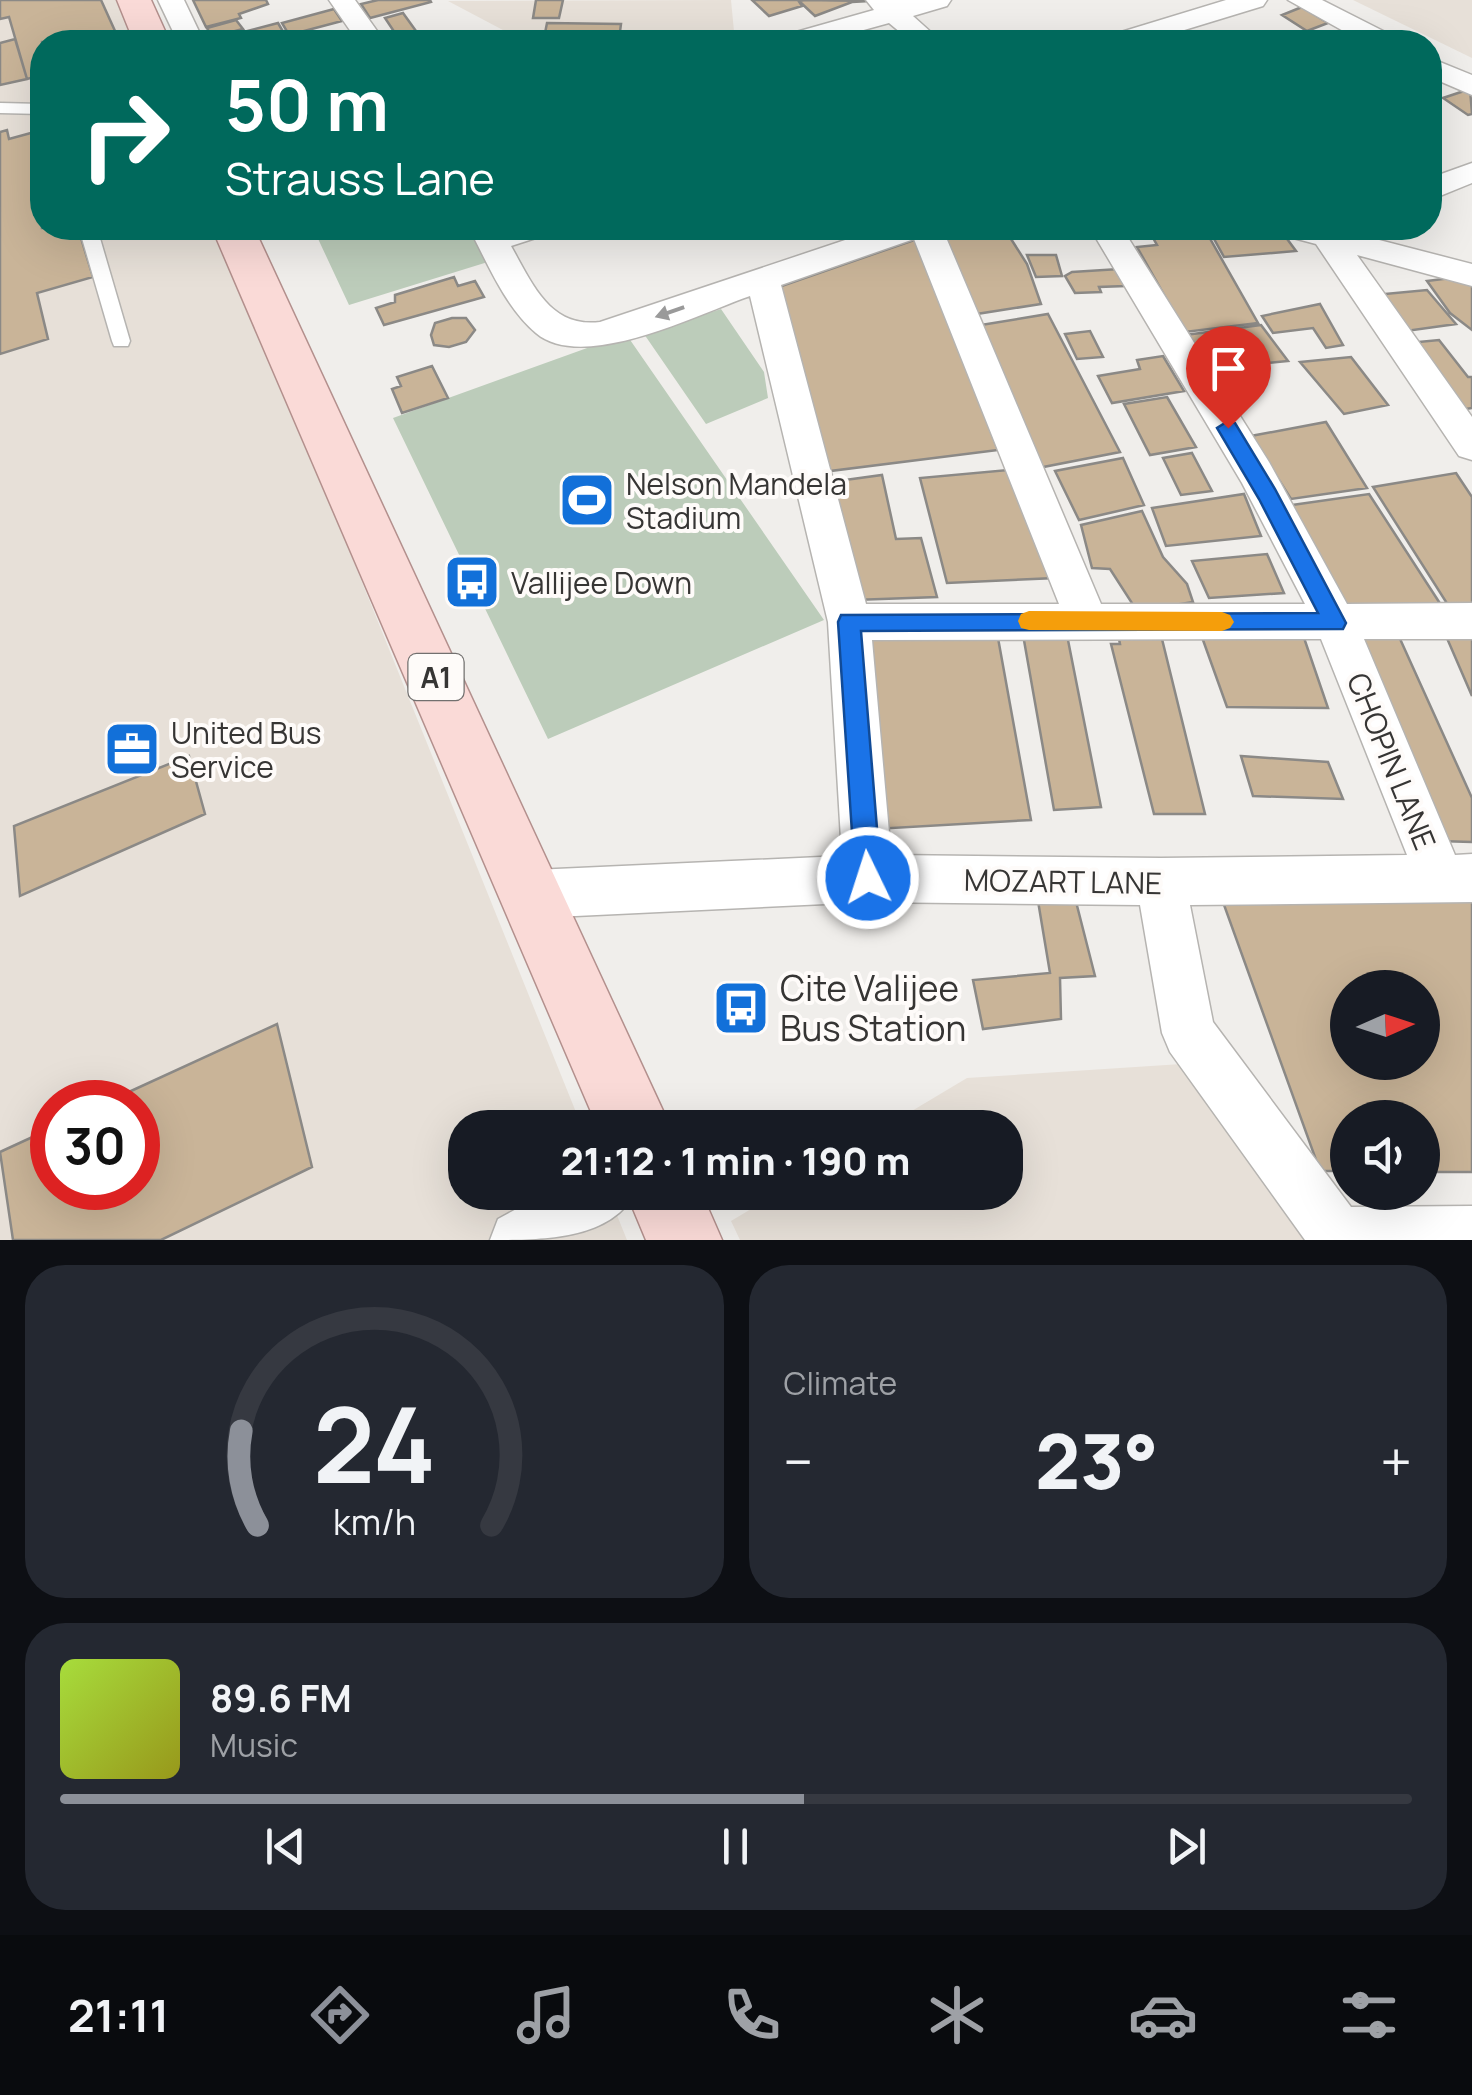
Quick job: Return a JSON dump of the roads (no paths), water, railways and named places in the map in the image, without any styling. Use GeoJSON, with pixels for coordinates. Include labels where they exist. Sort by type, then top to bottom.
{"type":"FeatureCollection","features":[{"type":"Feature","properties":{"kind":"main road"},"geometry":{"type":"LineString","coordinates":[[134,0],[147,30]]}},
{"type":"Feature","properties":{"kind":"main road","name":"A1"},"geometry":{"type":"LineString","coordinates":[[239,240],[627,1110]]}},
{"type":"Feature","properties":{"kind":"main road"},"geometry":{"type":"LineString","coordinates":[[671,1210],[684,1240]]}},
{"type":"Feature","properties":{"kind":"street"},"geometry":{"type":"LineString","coordinates":[[171,0],[185,30]]}},
{"type":"Feature","properties":{"kind":"street"},"geometry":{"type":"LineString","coordinates":[[342,0],[363,30]]}},
{"type":"Feature","properties":{"kind":"street"},"geometry":{"type":"LineString","coordinates":[[823,30],[886,6],[938,0]]}},
{"type":"Feature","properties":{"kind":"street"},"geometry":{"type":"LineString","coordinates":[[1157,30],[1254,0]]}},
{"type":"Feature","properties":{"kind":"street"},"geometry":{"type":"LineString","coordinates":[[1301,0],[1360,30]]}},
{"type":"Feature","properties":{"kind":"street"},"geometry":{"type":"LineString","coordinates":[[886,6],[914,30]]}},
{"type":"Feature","properties":{"kind":"street"},"geometry":{"type":"LineString","coordinates":[[1442,72],[1472,86]]}},
{"type":"Feature","properties":{"kind":"street"},"geometry":{"type":"LineString","coordinates":[[1442,185],[1472,172]]}},
{"type":"Feature","properties":{"kind":"street"},"geometry":{"type":"LineString","coordinates":[[493,240],[535,309],[555,330],[580,336],[603,334],[878,240]]}},
{"type":"Feature","properties":{"kind":"street"},"geometry":{"type":"LineString","coordinates":[[931,240],[1087,620]]}},
{"type":"Feature","properties":{"kind":"street","name":"CHOPIN LANE"},"geometry":{"type":"LineString","coordinates":[[1113,240],[1268,495],[1335,623],[1401,776],[1456,878]]}},
{"type":"Feature","properties":{"kind":"street"},"geometry":{"type":"LineString","coordinates":[[1328,240],[1472,446]]}},
{"type":"Feature","properties":{"kind":"street"},"geometry":{"type":"LineString","coordinates":[[1355,240],[1472,275]]}},
{"type":"Feature","properties":{"kind":"street"},"geometry":{"type":"LineString","coordinates":[[763,280],[849,622],[868,878]]}},
{"type":"Feature","properties":{"kind":"street"},"geometry":{"type":"LineString","coordinates":[[849,622],[1472,621]]}},
{"type":"Feature","properties":{"kind":"street","name":"MOZART LANE"},"geometry":{"type":"LineString","coordinates":[[534,894],[868,878],[1162,882],[1456,878]]}},
{"type":"Feature","properties":{"kind":"street"},"geometry":{"type":"LineString","coordinates":[[1162,882],[1189,1033],[1339,1238],[1472,1235]]}},
{"type":"Feature","properties":{"kind":"street"},"geometry":{"type":"LineString","coordinates":[[519,1240],[574,1210]]}},
{"type":"Feature","properties":{"kind":"lane"},"geometry":{"type":"LineString","coordinates":[[0,108],[30,109]]}},
{"type":"Feature","properties":{"kind":"lane"},"geometry":{"type":"LineString","coordinates":[[91,240],[120,341]]}},
{"type":"Feature","properties":{"kind":"place","name":"Nelson Mandela Stadium"},"geometry":{"type":"Point","coordinates":[587,500]}},
{"type":"Feature","properties":{"kind":"place","name":"Vallijee Down"},"geometry":{"type":"Point","coordinates":[472,582]}},
{"type":"Feature","properties":{"kind":"place","name":"United Bus Service"},"geometry":{"type":"Point","coordinates":[132,749]}},
{"type":"Feature","properties":{"kind":"place","name":"Cite Valijee Bus Station"},"geometry":{"type":"Point","coordinates":[741,1008]}}]}
